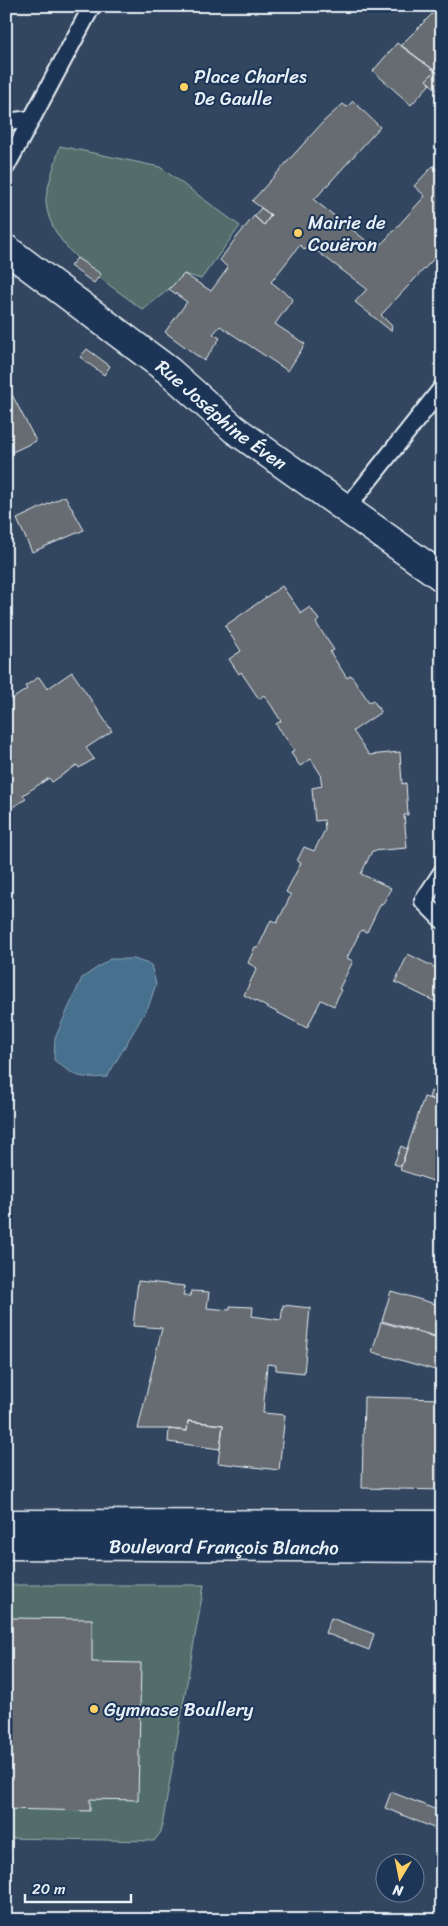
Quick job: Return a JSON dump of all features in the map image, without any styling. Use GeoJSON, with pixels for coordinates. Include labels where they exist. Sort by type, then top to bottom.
{"type":"FeatureCollection","features":[{"type":"Feature","properties":{"kind":"street","name":"Rue Joséphine Éven"},"geometry":{"type":"LineString","coordinates":[[6,249],[169,371],[234,429],[442,577]]}},
{"type":"Feature","properties":{"kind":"street","name":"Boulevard François Blancho"},"geometry":{"type":"LineString","coordinates":[[6,1524],[442,1525]]}},
{"type":"Feature","properties":{"kind":"street","name":"Boulevard François Blancho"},"geometry":{"type":"LineString","coordinates":[[6,1545],[442,1548]]}},
{"type":"Feature","properties":{"kind":"lane"},"geometry":{"type":"LineString","coordinates":[[6,167],[92,6]]}},
{"type":"Feature","properties":{"kind":"lane"},"geometry":{"type":"LineString","coordinates":[[6,122],[31,119]]}},
{"type":"Feature","properties":{"kind":"lane"},"geometry":{"type":"LineString","coordinates":[[346,510],[442,388]]}},
{"type":"Feature","properties":{"kind":"lane"},"geometry":{"type":"LineString","coordinates":[[442,872],[424,901],[442,920]]}},
{"type":"Feature","properties":{"kind":"green space"},"geometry":{"type":"Polygon","coordinates":[[[60,146],[160,167],[240,226],[201,279],[184,274],[143,310],[83,264],[58,235],[50,219],[46,197],[60,146]]]}},
{"type":"Feature","properties":{"kind":"green space","name":"Gymnase Boullery"},"geometry":{"type":"Polygon","coordinates":[[[6,1585],[204,1585],[161,1832],[154,1841],[6,1838],[6,1585]]]}},
{"type":"Feature","properties":{"kind":"water"},"geometry":{"type":"Polygon","coordinates":[[[110,959],[134,959],[151,965],[156,984],[149,1005],[107,1077],[90,1078],[78,1076],[54,1060],[55,1038],[82,978],[110,959]]]}},
{"type":"Feature","properties":{"kind":"building"},"geometry":{"type":"Polygon","coordinates":[[[442,6],[442,76],[401,45],[442,6]]]}},
{"type":"Feature","properties":{"kind":"building"},"geometry":{"type":"Polygon","coordinates":[[[397,43],[435,71],[426,80],[430,84],[411,105],[373,71],[397,43]]]}},
{"type":"Feature","properties":{"kind":"building"},"geometry":{"type":"Polygon","coordinates":[[[435,71],[442,76],[442,95],[426,80],[435,71]]]}},
{"type":"Feature","properties":{"kind":"building","name":"Mairie de Couëron"},"geometry":{"type":"Polygon","coordinates":[[[353,101],[380,127],[314,200],[377,249],[425,196],[414,186],[433,166],[442,173],[442,250],[381,315],[392,326],[391,331],[355,302],[367,289],[309,245],[305,250],[300,245],[271,282],[293,299],[275,324],[305,344],[288,371],[220,326],[213,334],[220,338],[204,361],[165,332],[187,302],[169,289],[184,274],[211,291],[228,268],[220,260],[233,242],[254,216],[264,225],[271,215],[252,201],[324,121],[343,104],[347,107],[353,101]]]}},
{"type":"Feature","properties":{"kind":"building"},"geometry":{"type":"Polygon","coordinates":[[[261,208],[271,215],[264,225],[254,216],[261,208]]]}},
{"type":"Feature","properties":{"kind":"building"},"geometry":{"type":"Polygon","coordinates":[[[77,258],[101,274],[94,283],[70,266],[77,258]]]}},
{"type":"Feature","properties":{"kind":"building"},"geometry":{"type":"Polygon","coordinates":[[[87,349],[110,366],[104,375],[80,357],[87,349]]]}},
{"type":"Feature","properties":{"kind":"building"},"geometry":{"type":"Polygon","coordinates":[[[6,383],[36,441],[6,455],[6,383]]]}},
{"type":"Feature","properties":{"kind":"building"},"geometry":{"type":"Polygon","coordinates":[[[65,496],[84,530],[32,552],[17,519],[65,496]]]}},
{"type":"Feature","properties":{"kind":"building"},"geometry":{"type":"Polygon","coordinates":[[[282,586],[301,613],[310,607],[319,620],[316,623],[334,650],[330,652],[347,678],[351,675],[369,702],[373,700],[381,712],[353,731],[369,755],[400,752],[402,784],[406,783],[408,815],[404,815],[407,848],[372,851],[361,874],[391,888],[383,904],[381,903],[367,932],[361,930],[347,958],[353,961],[339,989],[341,990],[334,1006],[321,1000],[307,1028],[244,995],[257,968],[248,963],[255,947],[258,948],[271,920],[277,923],[291,895],[286,892],[301,863],[297,861],[304,847],[314,851],[325,830],[324,820],[315,821],[312,788],[322,786],[320,773],[311,759],[300,766],[291,753],[294,750],[276,724],[281,721],[271,705],[264,695],[259,699],[241,672],[239,674],[229,659],[241,651],[225,626],[282,586]]]}},
{"type":"Feature","properties":{"kind":"building"},"geometry":{"type":"Polygon","coordinates":[[[72,672],[112,731],[86,748],[94,759],[79,768],[77,765],[52,782],[49,778],[23,795],[26,799],[6,811],[6,703],[27,689],[25,686],[39,677],[47,689],[72,672]]]}},
{"type":"Feature","properties":{"kind":"building"},"geometry":{"type":"Polygon","coordinates":[[[408,954],[442,971],[442,1005],[395,982],[408,954]]]}},
{"type":"Feature","properties":{"kind":"building"},"geometry":{"type":"Polygon","coordinates":[[[431,1091],[442,1095],[442,1102],[429,1098],[431,1091]]]}},
{"type":"Feature","properties":{"kind":"building"},"geometry":{"type":"Polygon","coordinates":[[[424,1097],[442,1102],[442,1177],[439,1183],[400,1170],[424,1097]]]}},
{"type":"Feature","properties":{"kind":"building"},"geometry":{"type":"Polygon","coordinates":[[[401,1146],[407,1149],[401,1166],[394,1164],[401,1146]]]}},
{"type":"Feature","properties":{"kind":"building"},"geometry":{"type":"Polygon","coordinates":[[[138,1281],[185,1286],[183,1296],[190,1296],[191,1291],[209,1292],[207,1308],[230,1310],[230,1306],[253,1307],[252,1316],[281,1320],[283,1305],[310,1308],[304,1373],[276,1370],[276,1365],[267,1364],[263,1413],[285,1415],[279,1470],[218,1463],[223,1425],[188,1421],[187,1431],[138,1429],[162,1328],[133,1326],[138,1281]]]}},
{"type":"Feature","properties":{"kind":"building"},"geometry":{"type":"Polygon","coordinates":[[[391,1291],[442,1306],[442,1338],[382,1321],[391,1291]]]}},
{"type":"Feature","properties":{"kind":"building"},"geometry":{"type":"Polygon","coordinates":[[[381,1322],[442,1339],[442,1372],[372,1352],[381,1322]]]}},
{"type":"Feature","properties":{"kind":"building"},"geometry":{"type":"Polygon","coordinates":[[[364,1397],[442,1399],[442,1490],[362,1488],[364,1397]]]}},
{"type":"Feature","properties":{"kind":"building"},"geometry":{"type":"Polygon","coordinates":[[[188,1421],[223,1425],[220,1449],[168,1442],[169,1429],[187,1431],[188,1421]]]}},
{"type":"Feature","properties":{"kind":"building"},"geometry":{"type":"Polygon","coordinates":[[[6,1618],[92,1619],[92,1662],[141,1663],[138,1800],[90,1799],[90,1811],[6,1809],[6,1618]]]}},
{"type":"Feature","properties":{"kind":"building"},"geometry":{"type":"Polygon","coordinates":[[[331,1618],[374,1634],[369,1650],[325,1633],[331,1618]]]}},
{"type":"Feature","properties":{"kind":"building"},"geometry":{"type":"Polygon","coordinates":[[[391,1792],[442,1812],[441,1831],[385,1808],[391,1792]]]}},
{"type":"Feature","properties":{"kind":"place","name":"Place Charles De Gaulle"},"geometry":{"type":"Point","coordinates":[184,87]}},
{"type":"Feature","properties":{"kind":"place","name":"Mairie de Couëron"},"geometry":{"type":"Point","coordinates":[298,233]}},
{"type":"Feature","properties":{"kind":"place","name":"Gymnase Boullery"},"geometry":{"type":"Point","coordinates":[94,1709]}}]}
